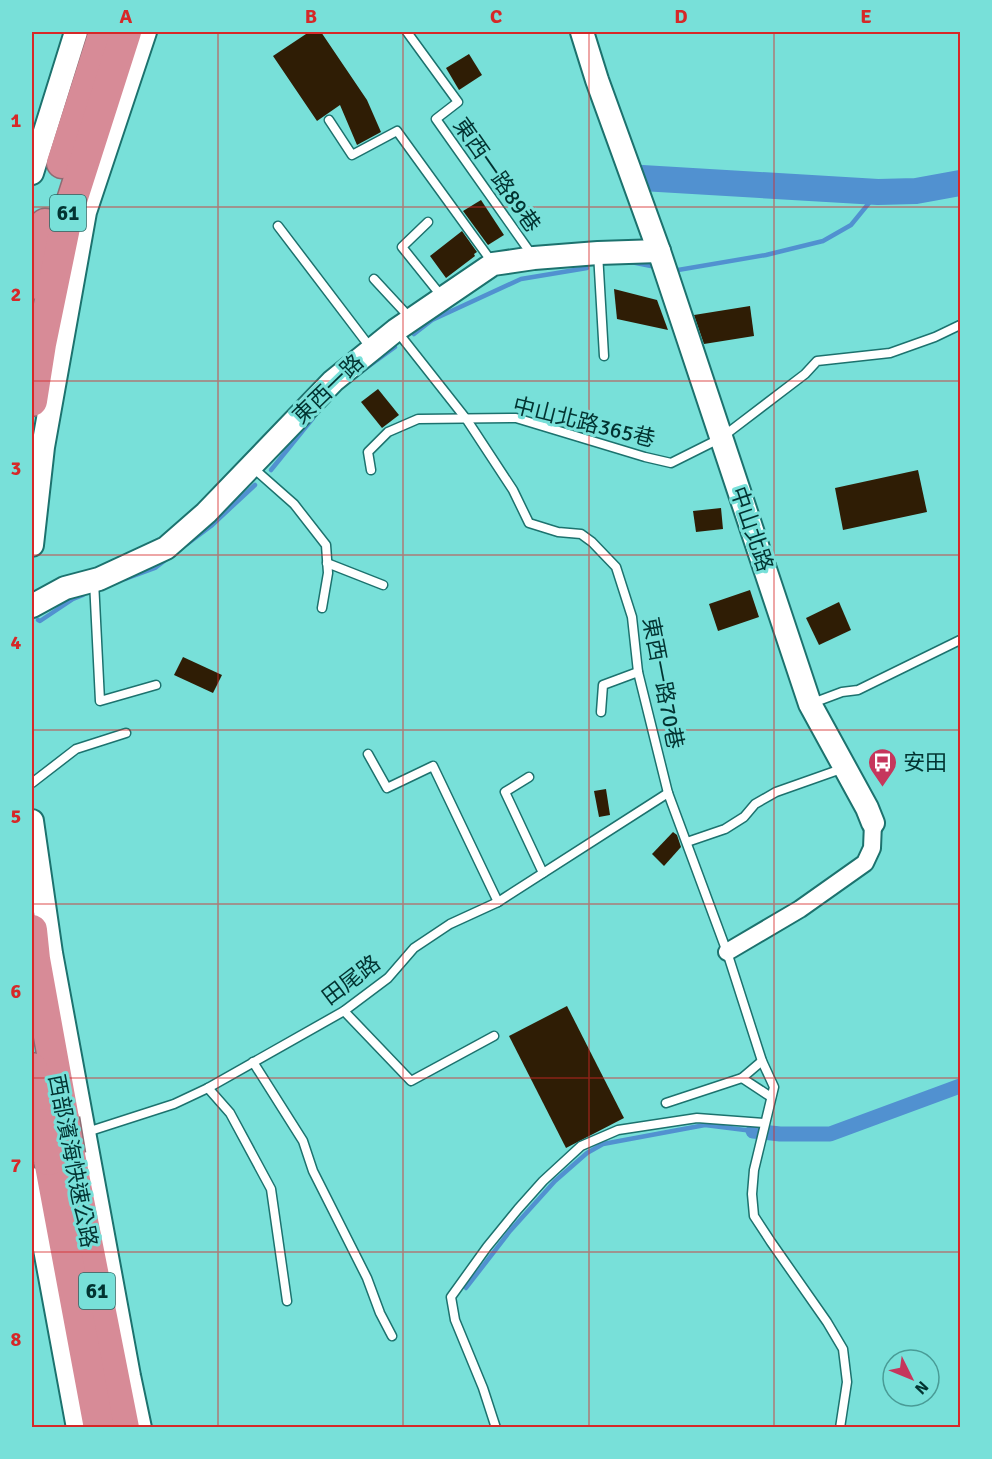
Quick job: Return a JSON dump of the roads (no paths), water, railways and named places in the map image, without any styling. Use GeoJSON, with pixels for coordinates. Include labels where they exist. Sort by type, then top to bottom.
{"type":"FeatureCollection","features":[{"type":"Feature","properties":{"kind":"highway","name":"61"},"geometry":{"type":"LineString","coordinates":[[32,284],[50,201],[104,32]]}},
{"type":"Feature","properties":{"kind":"highway","name":"61"},"geometry":{"type":"LineString","coordinates":[[32,401],[41,344],[68,213],[126,32]]}},
{"type":"Feature","properties":{"kind":"highway","name":"西部濱海快速公路"},"geometry":{"type":"LineString","coordinates":[[32,930],[56,1145],[99,1428]]}},
{"type":"Feature","properties":{"kind":"highway","name":"西部濱海快速公路"},"geometry":{"type":"LineString","coordinates":[[32,1068],[56,1145],[124,1428]]}},
{"type":"Feature","properties":{"kind":"street"},"geometry":{"type":"LineString","coordinates":[[32,173],[76,32]]}},
{"type":"Feature","properties":{"kind":"street"},"geometry":{"type":"LineString","coordinates":[[32,545],[43,447],[85,212],[145,32]]}},
{"type":"Feature","properties":{"kind":"street","name":"中山北路"},"geometry":{"type":"LineString","coordinates":[[582,32],[659,251],[810,704],[846,768],[873,823],[872,848],[865,863],[800,909],[727,952]]}},
{"type":"Feature","properties":{"kind":"street","name":"東西一路"},"geometry":{"type":"LineString","coordinates":[[32,606],[65,588],[94,581],[166,548],[206,513],[252,467],[333,381],[371,348],[493,264],[534,258],[659,251]]}},
{"type":"Feature","properties":{"kind":"street"},"geometry":{"type":"LineString","coordinates":[[32,821],[51,953],[56,1145],[78,1428]]}},
{"type":"Feature","properties":{"kind":"street"},"geometry":{"type":"LineString","coordinates":[[56,1145],[129,1376],[140,1428]]}},
{"type":"Feature","properties":{"kind":"lane","name":"東西一路89巷"},"geometry":{"type":"LineString","coordinates":[[407,32],[458,102],[436,119],[534,258]]}},
{"type":"Feature","properties":{"kind":"lane"},"geometry":{"type":"LineString","coordinates":[[329,120],[352,154],[397,131],[493,264]]}},
{"type":"Feature","properties":{"kind":"lane"},"geometry":{"type":"LineString","coordinates":[[428,222],[402,247],[443,298]]}},
{"type":"Feature","properties":{"kind":"lane"},"geometry":{"type":"LineString","coordinates":[[278,226],[371,348]]}},
{"type":"Feature","properties":{"kind":"lane"},"geometry":{"type":"LineString","coordinates":[[598,253],[604,356]]}},
{"type":"Feature","properties":{"kind":"lane","name":"東西一路70巷"},"geometry":{"type":"LineString","coordinates":[[374,279],[513,490],[529,523],[558,532],[581,534],[616,567],[632,617],[638,672],[668,793],[727,952],[762,1061],[774,1087],[754,1170],[752,1194],[754,1216],[843,1349],[847,1382],[840,1428]]}},
{"type":"Feature","properties":{"kind":"lane","name":"中山北路365巷"},"geometry":{"type":"LineString","coordinates":[[371,471],[368,452],[388,432],[418,419],[516,418],[671,463],[721,438],[805,374],[817,361],[890,353],[935,337],[960,325]]}},
{"type":"Feature","properties":{"kind":"lane"},"geometry":{"type":"LineString","coordinates":[[252,467],[294,504],[326,545],[328,573],[321,608]]}},
{"type":"Feature","properties":{"kind":"lane"},"geometry":{"type":"LineString","coordinates":[[327,563],[383,585]]}},
{"type":"Feature","properties":{"kind":"lane"},"geometry":{"type":"LineString","coordinates":[[94,581],[100,700],[156,685]]}},
{"type":"Feature","properties":{"kind":"lane"},"geometry":{"type":"LineString","coordinates":[[810,704],[842,692],[858,690],[960,640]]}},
{"type":"Feature","properties":{"kind":"lane"},"geometry":{"type":"LineString","coordinates":[[601,712],[603,685],[638,672]]}},
{"type":"Feature","properties":{"kind":"lane"},"geometry":{"type":"LineString","coordinates":[[32,783],[76,749],[126,733]]}},
{"type":"Feature","properties":{"kind":"lane"},"geometry":{"type":"LineString","coordinates":[[368,754],[387,788],[433,766],[498,902]]}},
{"type":"Feature","properties":{"kind":"lane"},"geometry":{"type":"LineString","coordinates":[[687,842],[725,829],[744,817],[755,804],[776,792],[846,768]]}},
{"type":"Feature","properties":{"kind":"lane"},"geometry":{"type":"LineString","coordinates":[[529,777],[505,792],[543,873]]}},
{"type":"Feature","properties":{"kind":"lane","name":"田尾路"},"geometry":{"type":"LineString","coordinates":[[56,1145],[174,1104],[208,1088],[344,1011],[388,978],[414,948],[450,924],[498,902],[668,793]]}},
{"type":"Feature","properties":{"kind":"lane"},"geometry":{"type":"LineString","coordinates":[[344,1011],[411,1081],[494,1036]]}},
{"type":"Feature","properties":{"kind":"lane"},"geometry":{"type":"LineString","coordinates":[[666,1103],[742,1078],[762,1061]]}},
{"type":"Feature","properties":{"kind":"lane"},"geometry":{"type":"LineString","coordinates":[[253,1062],[303,1141],[313,1171],[367,1278],[380,1313],[392,1336]]}},
{"type":"Feature","properties":{"kind":"lane"},"geometry":{"type":"LineString","coordinates":[[742,1078],[771,1097]]}},
{"type":"Feature","properties":{"kind":"lane"},"geometry":{"type":"LineString","coordinates":[[208,1088],[230,1113],[271,1189],[287,1301]]}},
{"type":"Feature","properties":{"kind":"lane"},"geometry":{"type":"LineString","coordinates":[[496,1428],[483,1388],[455,1320],[451,1297],[518,1209],[543,1181],[581,1146],[618,1130],[697,1118],[764,1123]]}},
{"type":"Feature","properties":{"kind":"waterway"},"geometry":{"type":"LineString","coordinates":[[642,178],[878,192],[916,191],[960,183]]}},
{"type":"Feature","properties":{"kind":"waterway"},"geometry":{"type":"LineString","coordinates":[[678,270],[766,255],[823,241],[851,225],[878,192]]}},
{"type":"Feature","properties":{"kind":"waterway"},"geometry":{"type":"LineString","coordinates":[[631,262],[651,266]]}},
{"type":"Feature","properties":{"kind":"waterway"},"geometry":{"type":"LineString","coordinates":[[414,334],[432,320],[521,279],[587,268]]}},
{"type":"Feature","properties":{"kind":"waterway"},"geometry":{"type":"LineString","coordinates":[[362,371],[395,347]]}},
{"type":"Feature","properties":{"kind":"waterway"},"geometry":{"type":"LineString","coordinates":[[271,470],[313,418]]}},
{"type":"Feature","properties":{"kind":"waterway"},"geometry":{"type":"LineString","coordinates":[[187,544],[211,526],[255,485]]}},
{"type":"Feature","properties":{"kind":"waterway"},"geometry":{"type":"LineString","coordinates":[[125,579],[155,568],[168,558]]}},
{"type":"Feature","properties":{"kind":"waterway"},"geometry":{"type":"LineString","coordinates":[[38,620],[40,621],[83,595]]}},
{"type":"Feature","properties":{"kind":"waterway"},"geometry":{"type":"LineString","coordinates":[[753,1131],[780,1134],[830,1134],[960,1086]]}},
{"type":"Feature","properties":{"kind":"waterway"},"geometry":{"type":"LineString","coordinates":[[466,1288],[510,1231],[555,1181],[587,1153],[603,1144],[705,1125],[753,1131]]}},
{"type":"Feature","properties":{"kind":"place","name":"安田"},"geometry":{"type":"Point","coordinates":[882,788]}}]}
